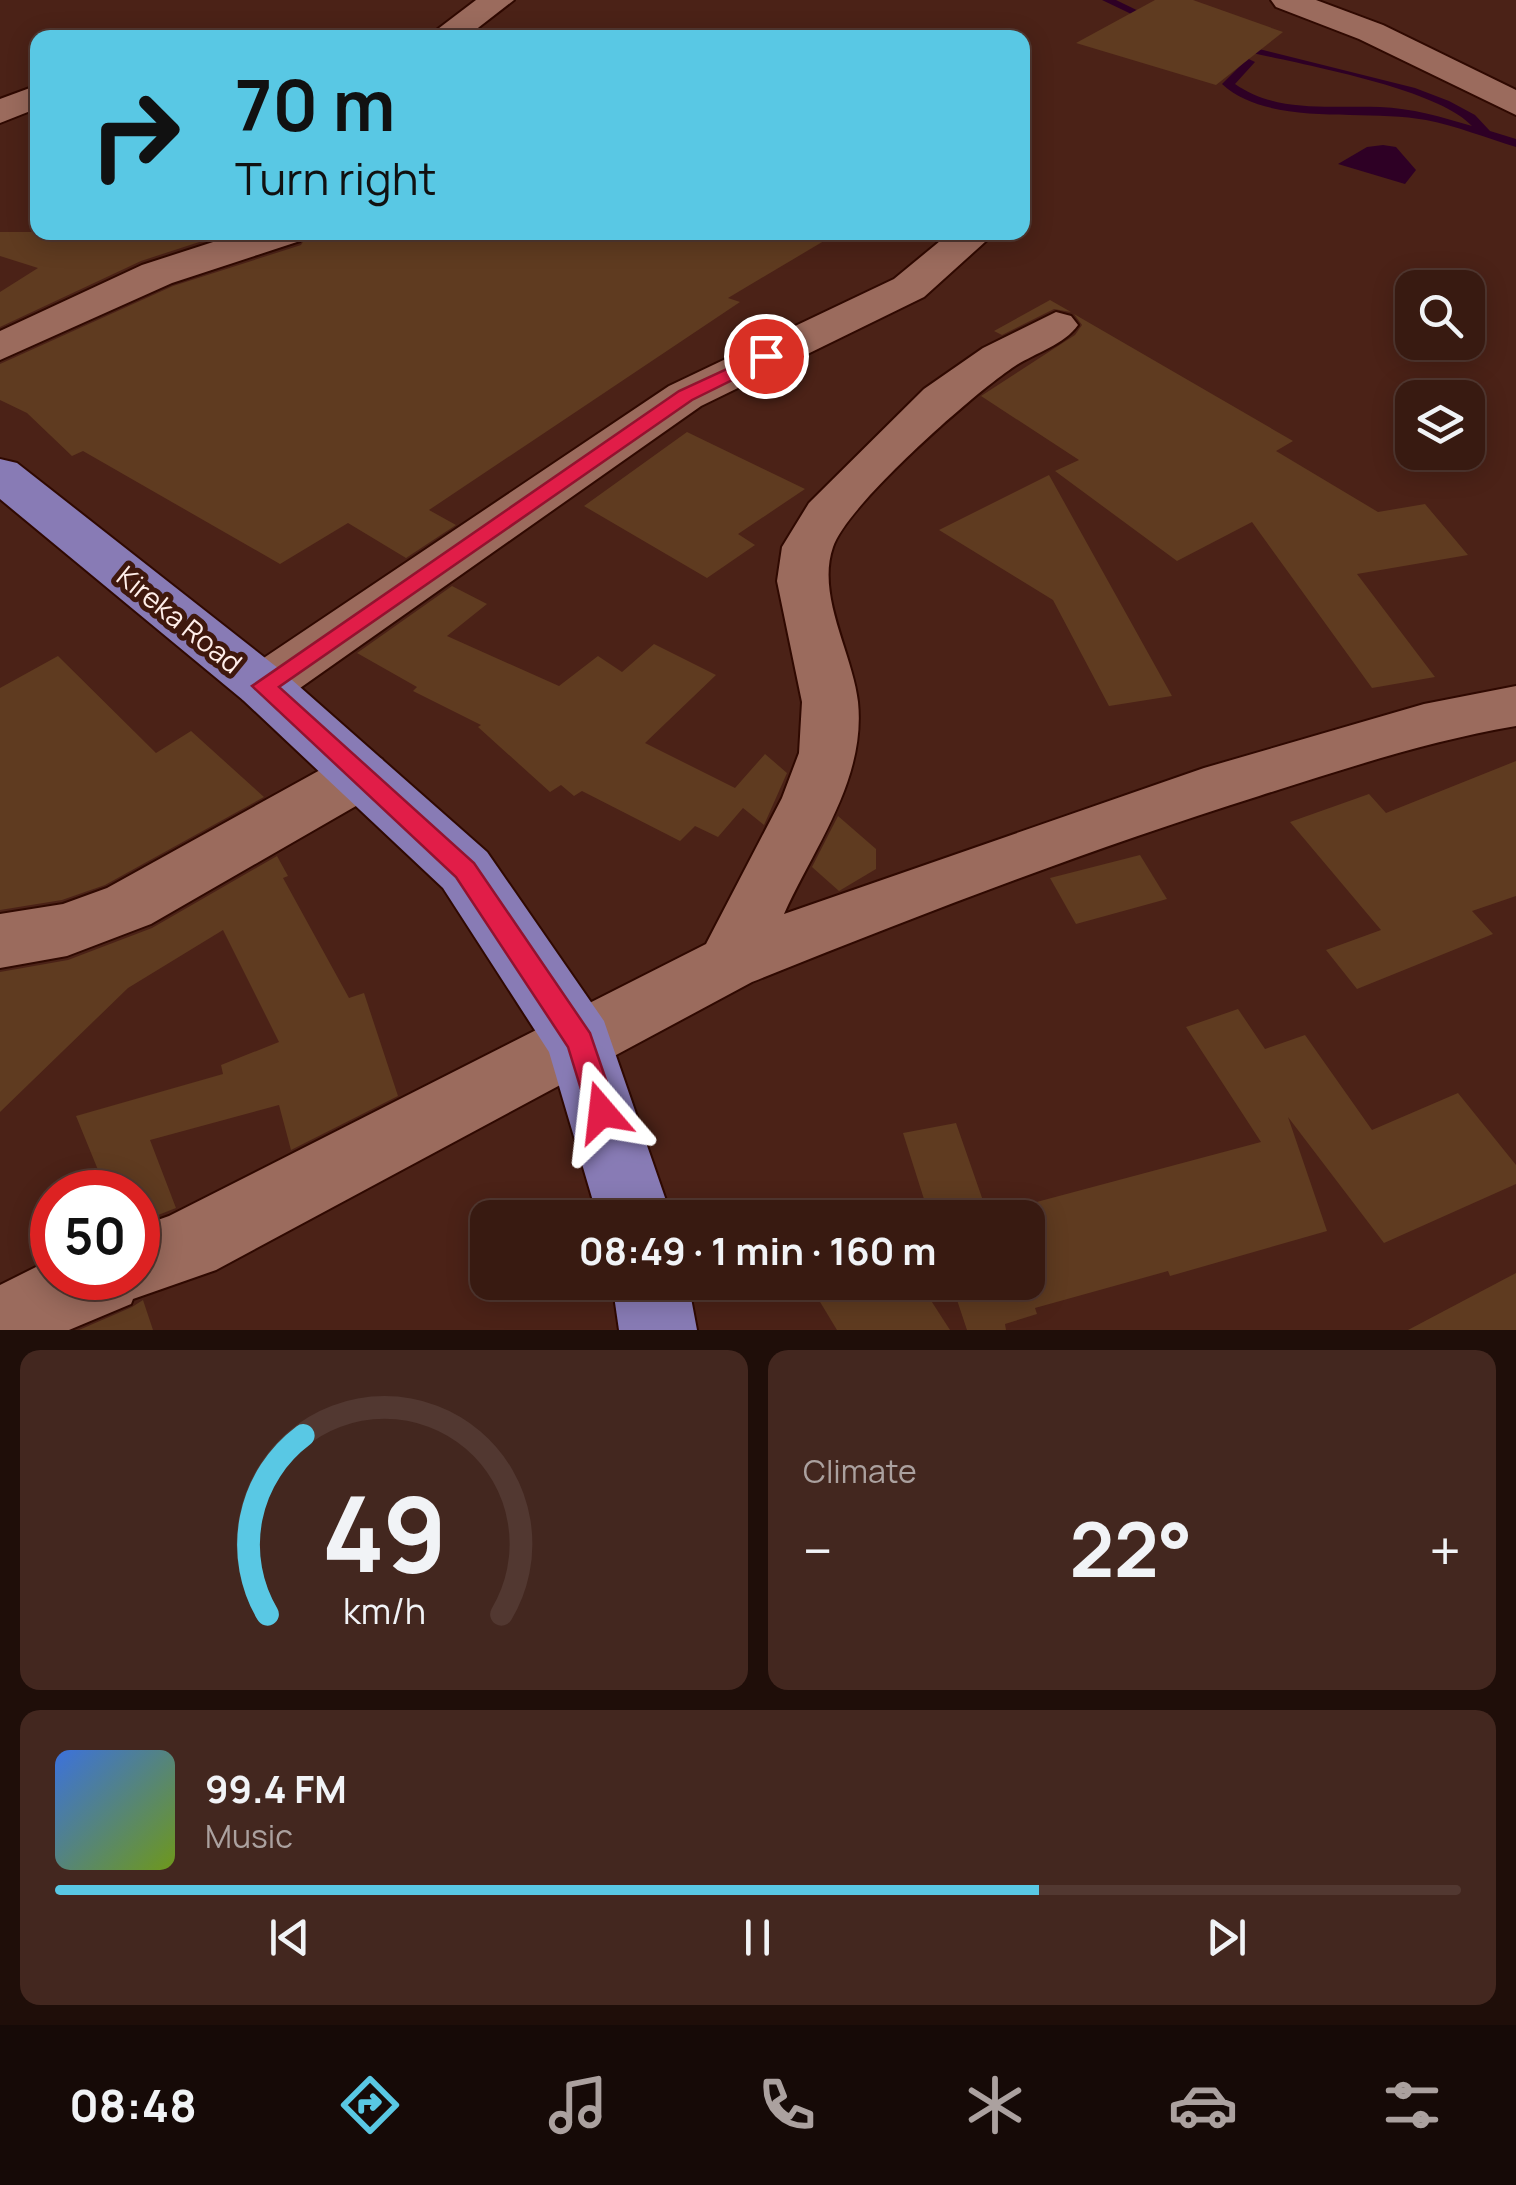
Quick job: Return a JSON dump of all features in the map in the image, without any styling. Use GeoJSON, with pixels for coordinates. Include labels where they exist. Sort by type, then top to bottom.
{"type":"FeatureCollection","features":[{"type":"Feature","properties":{"kind":"main road","name":"Kireka Road"},"geometry":{"type":"LineString","coordinates":[[0,474],[263,686],[465,870],[580,1042],[629,1200]]}},
{"type":"Feature","properties":{"kind":"main road"},"geometry":{"type":"LineString","coordinates":[[653,1300],[658,1330]]}},
{"type":"Feature","properties":{"kind":"street"},"geometry":{"type":"LineString","coordinates":[[454,30],[498,0]]}},
{"type":"Feature","properties":{"kind":"street"},"geometry":{"type":"LineString","coordinates":[[1287,0],[1371,32],[1516,104]]}},
{"type":"Feature","properties":{"kind":"street"},"geometry":{"type":"LineString","coordinates":[[0,112],[30,99]]}},
{"type":"Feature","properties":{"kind":"street"},"geometry":{"type":"LineString","coordinates":[[0,347],[156,274],[261,240]]}},
{"type":"Feature","properties":{"kind":"street"},"geometry":{"type":"LineString","coordinates":[[263,686],[685,396],[909,288],[966,240]]}},
{"type":"Feature","properties":{"kind":"street"},"geometry":{"type":"LineString","coordinates":[[729,964],[779,856],[810,803],[828,753],[830,702],[804,581],[807,547],[827,514],[940,399],[1000,356],[1056,326]]}},
{"type":"Feature","properties":{"kind":"street"},"geometry":{"type":"LineString","coordinates":[[160,1256],[190,1244],[729,964],[953,874],[1226,783],[1456,714],[1516,706]]}},
{"type":"Feature","properties":{"kind":"street"},"geometry":{"type":"LineString","coordinates":[[0,941],[67,930],[129,906],[362,776]]}},
{"type":"Feature","properties":{"kind":"street"},"geometry":{"type":"LineString","coordinates":[[0,1328],[46,1300]]}},
{"type":"Feature","properties":{"kind":"shaded area"},"geometry":{"type":"Polygon","coordinates":[[[1367,147],[1396,147],[1416,170],[1405,184],[1338,164],[1367,147]]]}},
{"type":"Feature","properties":{"kind":"building"},"geometry":{"type":"Polygon","coordinates":[[[1155,0],[1193,0],[1283,32],[1216,85],[1076,43],[1155,0]]]}},
{"type":"Feature","properties":{"kind":"building"},"geometry":{"type":"Polygon","coordinates":[[[0,232],[30,232],[30,240],[205,240],[141,261],[0,327],[0,292],[38,268],[0,256],[0,232]]]}},
{"type":"Feature","properties":{"kind":"building"},"geometry":{"type":"Polygon","coordinates":[[[304,240],[826,240],[728,298],[740,302],[429,510],[456,525],[406,558],[348,523],[280,564],[83,451],[72,456],[27,413],[0,400],[0,364],[173,286],[301,245],[304,240]]]}},
{"type":"Feature","properties":{"kind":"building"},"geometry":{"type":"Polygon","coordinates":[[[1050,300],[1071,312],[1054,309],[1002,335],[994,331],[1050,300]]]}},
{"type":"Feature","properties":{"kind":"building"},"geometry":{"type":"Polygon","coordinates":[[[1074,314],[1293,441],[1276,451],[1378,512],[1425,504],[1468,555],[1357,574],[1435,677],[1372,688],[1252,522],[1177,561],[1055,471],[1079,460],[981,396],[1075,335],[1082,325],[1074,314]]]}},
{"type":"Feature","properties":{"kind":"building"},"geometry":{"type":"Polygon","coordinates":[[[687,432],[805,489],[738,534],[755,545],[707,578],[584,506],[687,432]]]}},
{"type":"Feature","properties":{"kind":"building"},"geometry":{"type":"Polygon","coordinates":[[[1049,475],[1172,696],[1109,706],[1053,600],[939,530],[1049,475]]]}},
{"type":"Feature","properties":{"kind":"building"},"geometry":{"type":"Polygon","coordinates":[[[452,586],[487,604],[447,636],[559,686],[598,656],[622,672],[654,644],[716,675],[645,743],[735,788],[765,754],[787,773],[764,825],[743,808],[718,837],[695,826],[680,841],[582,791],[574,796],[561,785],[550,792],[478,727],[481,725],[413,691],[417,687],[357,653],[452,586]]]}},
{"type":"Feature","properties":{"kind":"building"},"geometry":{"type":"Polygon","coordinates":[[[58,656],[156,753],[191,731],[264,797],[105,885],[62,900],[0,910],[0,688],[58,656]]]}},
{"type":"Feature","properties":{"kind":"building"},"geometry":{"type":"Polygon","coordinates":[[[1516,761],[1516,896],[1472,911],[1493,934],[1357,989],[1326,950],[1381,930],[1290,822],[1369,794],[1386,813],[1516,761]]]}},
{"type":"Feature","properties":{"kind":"building"},"geometry":{"type":"Polygon","coordinates":[[[838,816],[876,849],[876,869],[839,891],[812,867],[838,816]]]}},
{"type":"Feature","properties":{"kind":"building"},"geometry":{"type":"Polygon","coordinates":[[[1140,855],[1167,899],[1076,924],[1050,878],[1140,855]]]}},
{"type":"Feature","properties":{"kind":"building"},"geometry":{"type":"Polygon","coordinates":[[[277,856],[288,876],[283,878],[349,998],[364,993],[398,1096],[291,1150],[279,1105],[150,1140],[176,1208],[160,1214],[160,1170],[98,1170],[76,1116],[223,1074],[221,1065],[279,1042],[223,930],[128,988],[0,1112],[0,972],[68,960],[152,928],[277,856]]]}},
{"type":"Feature","properties":{"kind":"building"},"geometry":{"type":"Polygon","coordinates":[[[1238,1009],[1265,1049],[1305,1035],[1372,1130],[1458,1093],[1516,1165],[1516,1184],[1384,1243],[1288,1117],[1327,1231],[1170,1276],[1168,1271],[1035,1308],[1037,1314],[1005,1324],[1006,1330],[967,1330],[957,1300],[1045,1300],[1044,1200],[1261,1142],[1186,1027],[1238,1009]]]}},
{"type":"Feature","properties":{"kind":"building"},"geometry":{"type":"Polygon","coordinates":[[[956,1123],[983,1200],[924,1200],[903,1133],[956,1123]]]}},
{"type":"Feature","properties":{"kind":"building"},"geometry":{"type":"Polygon","coordinates":[[[1516,1273],[1516,1330],[1408,1330],[1516,1273]]]}},
{"type":"Feature","properties":{"kind":"building"},"geometry":{"type":"Polygon","coordinates":[[[143,1300],[153,1330],[79,1330],[143,1300]]]}},
{"type":"Feature","properties":{"kind":"building"},"geometry":{"type":"Polygon","coordinates":[[[819,1300],[931,1300],[950,1330],[837,1330],[819,1300]]]}},
{"type":"Feature","properties":{"kind":"waterway"},"geometry":{"type":"LineString","coordinates":[[1107,0],[1152,20]]}},
{"type":"Feature","properties":{"kind":"waterway"},"geometry":{"type":"LineString","coordinates":[[1235,46],[1411,90],[1471,118],[1486,134]]}},
{"type":"Feature","properties":{"kind":"waterway"},"geometry":{"type":"LineString","coordinates":[[1226,52],[1250,62],[1228,84],[1245,96],[1303,111],[1383,110],[1431,117],[1486,134]]}},
{"type":"Feature","properties":{"kind":"waterway"},"geometry":{"type":"LineString","coordinates":[[1486,134],[1516,143]]}},
{"type":"Feature","properties":{"kind":"route"},"geometry":{"type":"LineString","coordinates":[[602,1112],[580,1042],[465,870],[263,686],[685,396],[766,356]]}}]}
